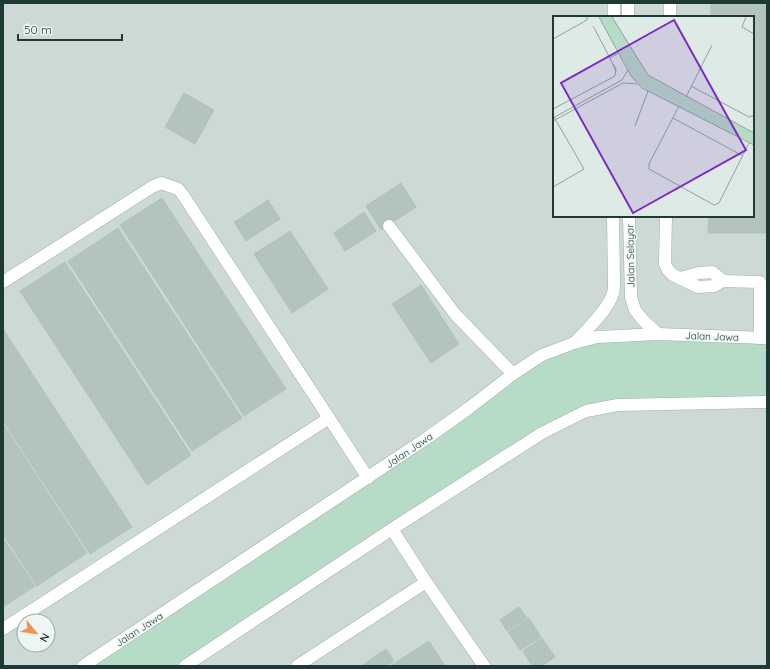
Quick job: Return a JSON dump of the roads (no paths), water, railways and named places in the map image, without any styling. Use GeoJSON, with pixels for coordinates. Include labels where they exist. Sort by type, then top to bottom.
{"type":"FeatureCollection","features":[{"type":"Feature","properties":{"kind":"street"},"geometry":{"type":"LineString","coordinates":[[614,3],[614,16]]}},
{"type":"Feature","properties":{"kind":"street"},"geometry":{"type":"LineString","coordinates":[[628,3],[628,16]]}},
{"type":"Feature","properties":{"kind":"street"},"geometry":{"type":"LineString","coordinates":[[670,3],[670,16]]}},
{"type":"Feature","properties":{"kind":"street"},"geometry":{"type":"LineString","coordinates":[[3,282],[152,187],[160,183],[178,189],[368,478]]}},
{"type":"Feature","properties":{"kind":"street"},"geometry":{"type":"LineString","coordinates":[[666,217],[666,264],[668,270],[673,275],[680,278],[699,273],[712,272],[723,281],[764,283],[763,338]]}},
{"type":"Feature","properties":{"kind":"street"},"geometry":{"type":"LineString","coordinates":[[613,220],[629,220]]}},
{"type":"Feature","properties":{"kind":"street","name":"Jalan Selayar"},"geometry":{"type":"LineString","coordinates":[[574,343],[602,312],[610,301],[613,293],[613,220]]}},
{"type":"Feature","properties":{"kind":"street","name":"Jalan Selayar"},"geometry":{"type":"LineString","coordinates":[[629,220],[631,297],[636,310],[643,320],[658,334]]}},
{"type":"Feature","properties":{"kind":"street"},"geometry":{"type":"LineString","coordinates":[[389,226],[455,314],[513,374]]}},
{"type":"Feature","properties":{"kind":"street","name":"Jalan Jawa"},"geometry":{"type":"LineString","coordinates":[[83,666],[427,438],[542,354],[597,337],[658,334],[763,338]]}},
{"type":"Feature","properties":{"kind":"street"},"geometry":{"type":"LineString","coordinates":[[185,666],[392,529],[542,433],[586,411],[618,405],[767,402]]}},
{"type":"Feature","properties":{"kind":"street"},"geometry":{"type":"LineString","coordinates":[[3,628],[329,418]]}},
{"type":"Feature","properties":{"kind":"street"},"geometry":{"type":"LineString","coordinates":[[392,529],[426,582],[484,666]]}},
{"type":"Feature","properties":{"kind":"street"},"geometry":{"type":"LineString","coordinates":[[297,666],[426,582]]}}]}
